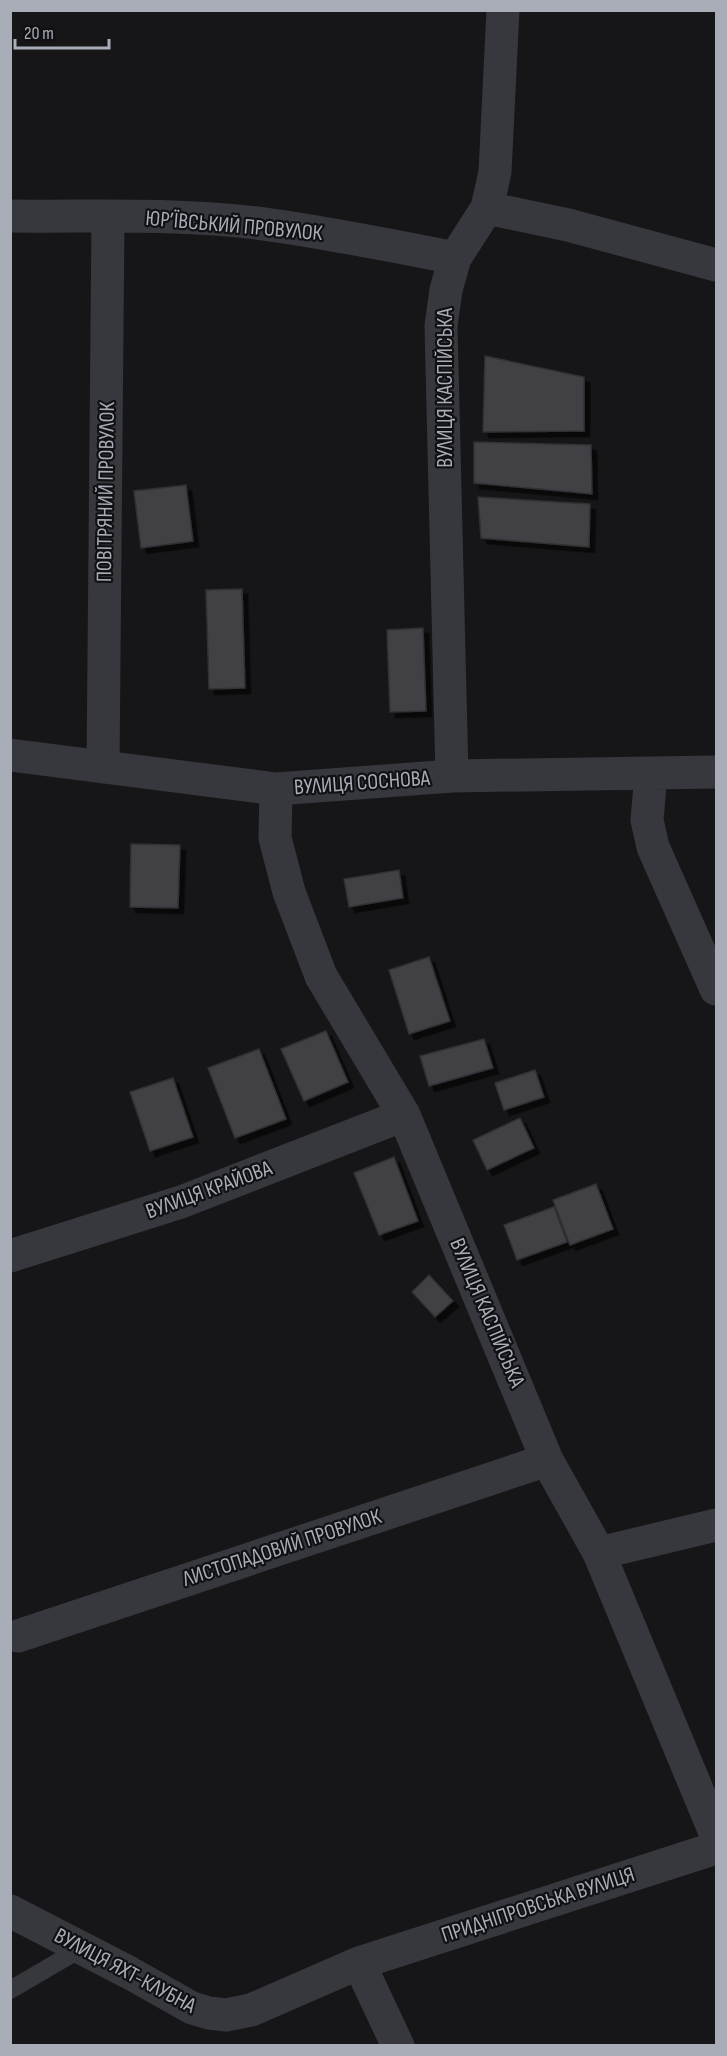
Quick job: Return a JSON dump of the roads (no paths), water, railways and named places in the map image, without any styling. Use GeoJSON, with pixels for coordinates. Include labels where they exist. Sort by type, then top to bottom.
{"type":"FeatureCollection","features":[{"type":"Feature","properties":{"kind":"street","name":"ВУЛИЦЯ КАСПІЙСЬКА"},"geometry":{"type":"LineString","coordinates":[[452,776],[441,326],[446,290],[455,258],[487,208],[495,172],[503,10]]}},
{"type":"Feature","properties":{"kind":"street"},"geometry":{"type":"LineString","coordinates":[[487,208],[568,225],[717,265]]}},
{"type":"Feature","properties":{"kind":"street","name":"ЮР’ЇВСЬКИЙ ПРОВУЛОК"},"geometry":{"type":"LineString","coordinates":[[10,216],[191,218],[256,223],[337,235],[455,258]]}},
{"type":"Feature","properties":{"kind":"street","name":"ПОВІТРЯНИЙ ПРОВУЛОК"},"geometry":{"type":"LineString","coordinates":[[103,767],[108,217]]}},
{"type":"Feature","properties":{"kind":"street","name":"ВУЛИЦЯ СОСНОВА"},"geometry":{"type":"LineString","coordinates":[[10,755],[276,789],[452,776],[717,772]]}},
{"type":"Feature","properties":{"kind":"street"},"geometry":{"type":"LineString","coordinates":[[651,774],[647,820],[653,847],[717,988]]}},
{"type":"Feature","properties":{"kind":"street","name":"ВУЛИЦЯ КАСПІЙСЬКА"},"geometry":{"type":"LineString","coordinates":[[276,789],[275,838],[289,892],[321,976],[404,1115],[547,1460],[599,1553],[717,1835]]}},
{"type":"Feature","properties":{"kind":"street","name":"ВУЛИЦЯ КРАЙОВА"},"geometry":{"type":"LineString","coordinates":[[10,1256],[181,1202],[404,1115]]}},
{"type":"Feature","properties":{"kind":"street","name":"ЛИСТОПАДОВИЙ ПРОВУЛОК"},"geometry":{"type":"LineString","coordinates":[[18,1636],[547,1460]]}},
{"type":"Feature","properties":{"kind":"street"},"geometry":{"type":"LineString","coordinates":[[599,1553],[717,1525]]}},
{"type":"Feature","properties":{"kind":"street","name":"ПРИДНІПРОВСЬКА ВУЛИЦЯ"},"geometry":{"type":"LineString","coordinates":[[358,1963],[717,1848]]}},
{"type":"Feature","properties":{"kind":"street","name":"ВУЛИЦЯ ЯХТ-КЛУБНА"},"geometry":{"type":"LineString","coordinates":[[10,1911],[192,2008],[209,2013],[226,2015],[251,2010],[358,1963]]}},
{"type":"Feature","properties":{"kind":"street"},"geometry":{"type":"LineString","coordinates":[[358,1963],[398,2046]]}},
{"type":"Feature","properties":{"kind":"lane"},"geometry":{"type":"LineString","coordinates":[[10,1990],[82,1948]]}}]}
